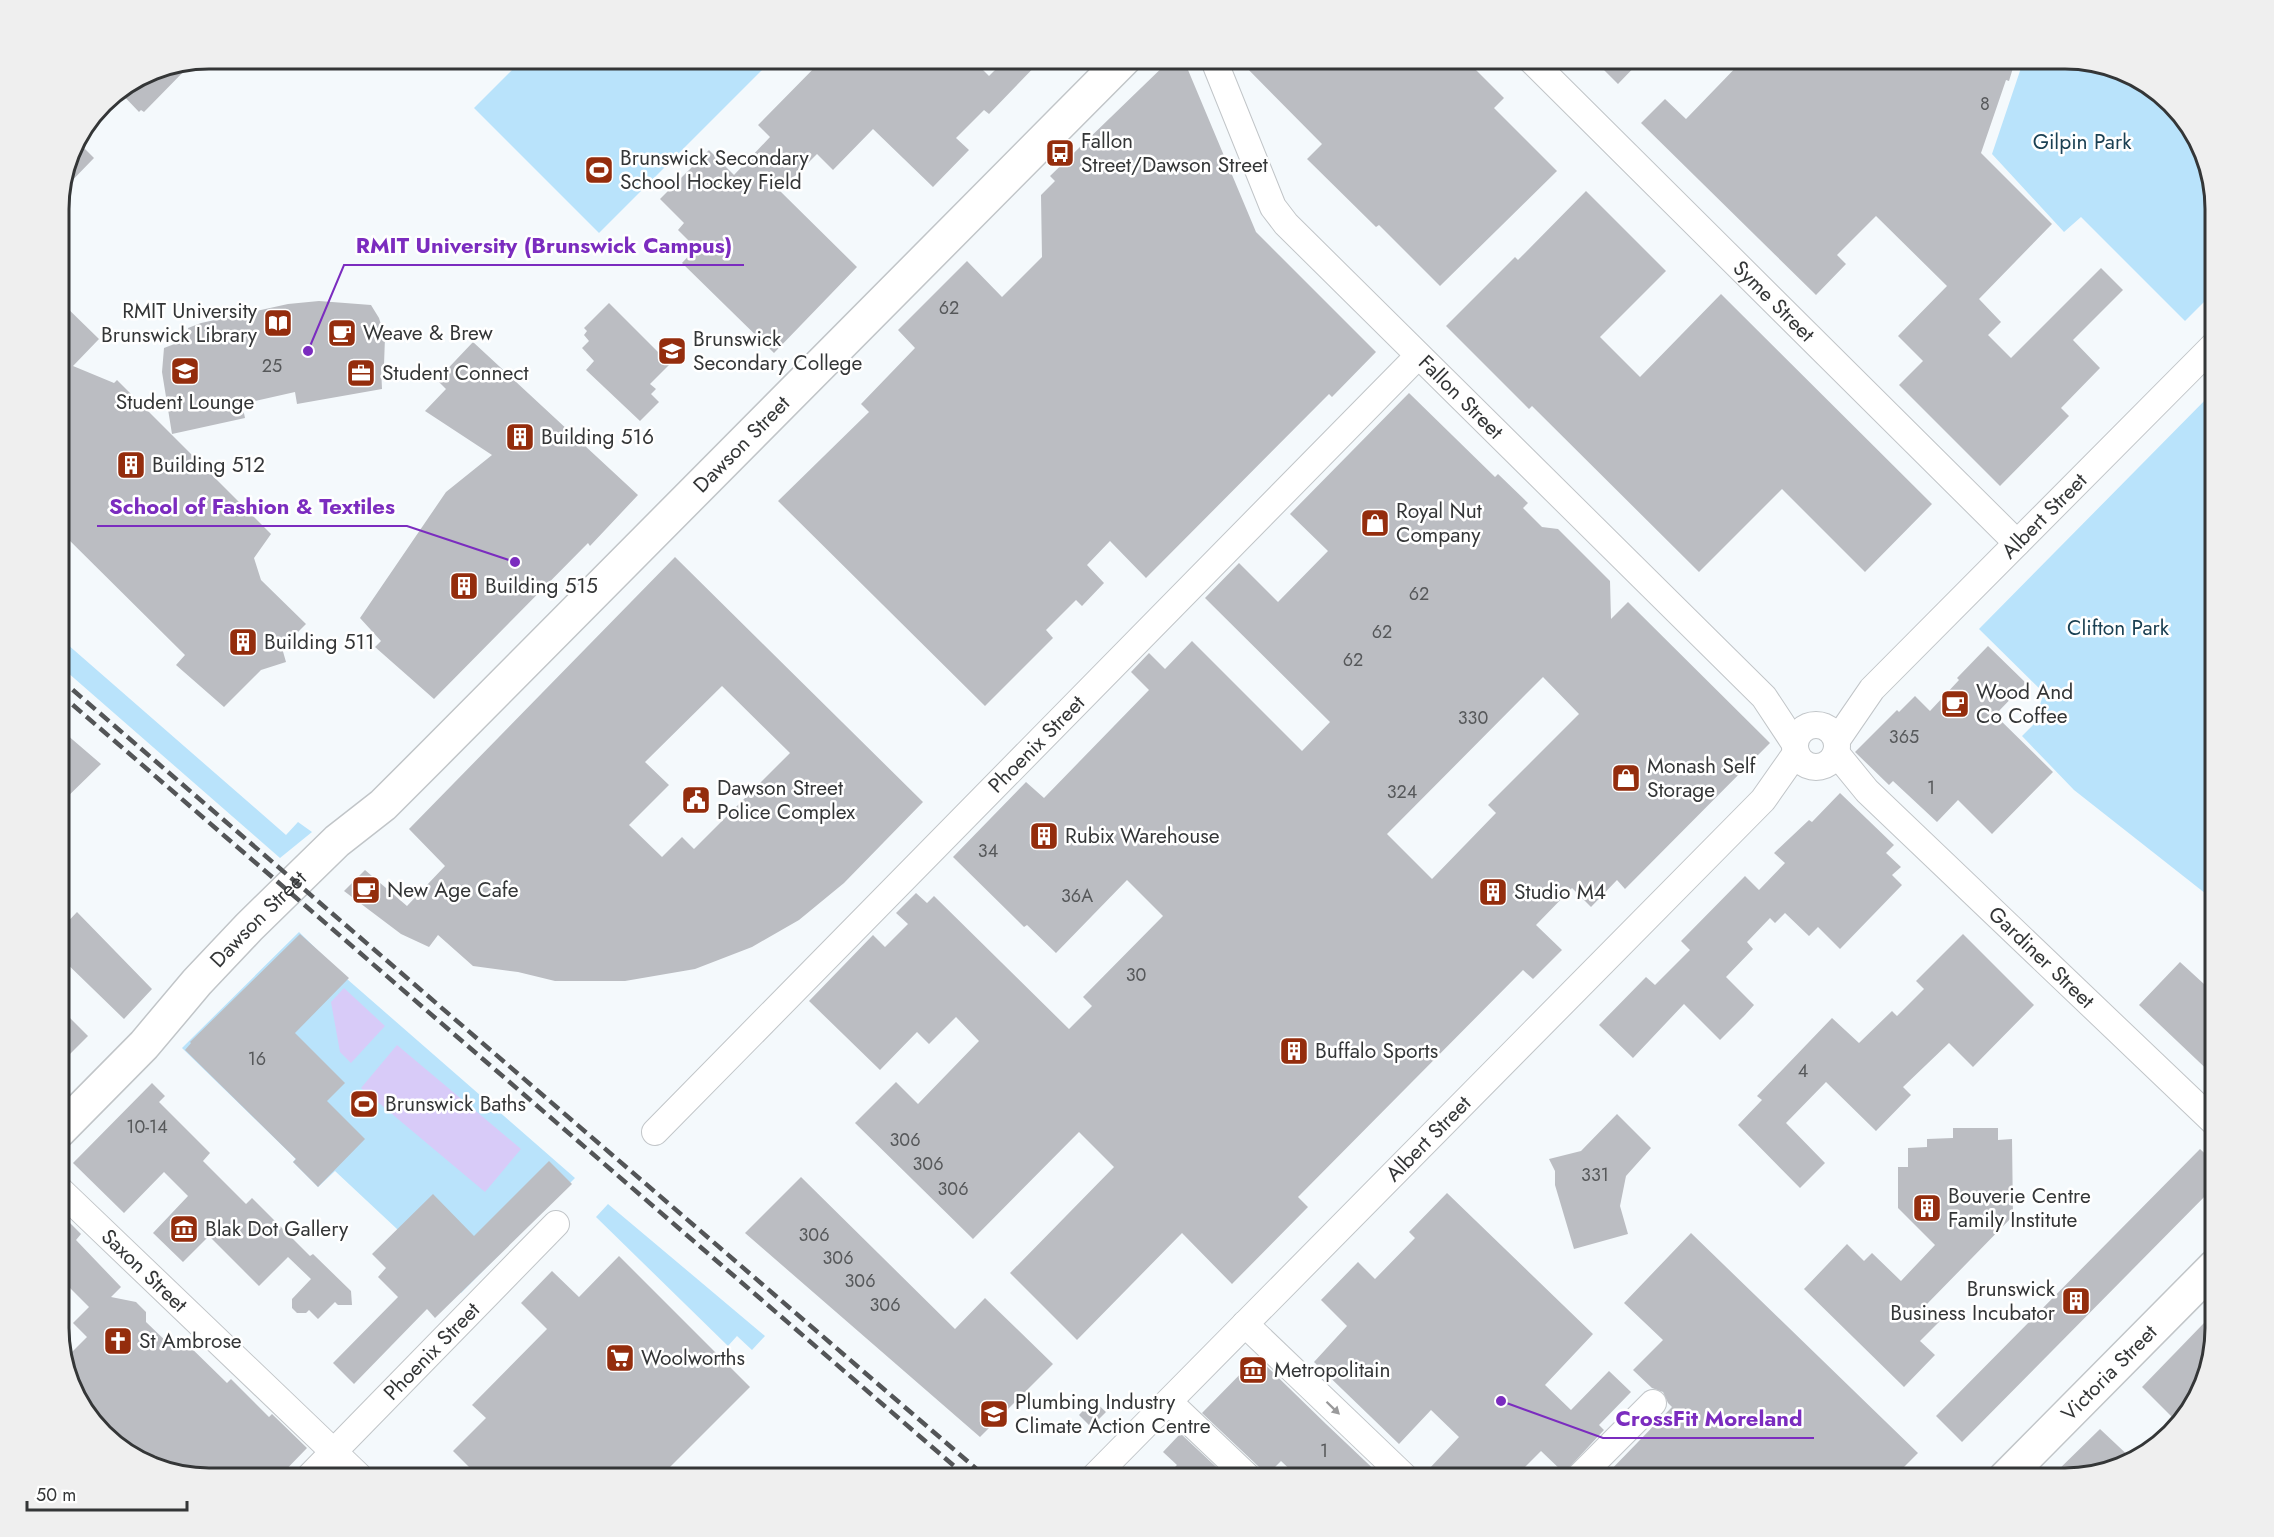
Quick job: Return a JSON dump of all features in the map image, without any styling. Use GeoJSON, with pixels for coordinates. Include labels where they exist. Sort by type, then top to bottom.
{"type":"FeatureCollection","features":[{"type":"Feature","properties":{"kind":"street","name":"Dawson Street"},"geometry":{"type":"LineString","coordinates":[[69,1121],[144,1045],[207,992],[282,918],[347,849],[383,805],[1114,69]]}},
{"type":"Feature","properties":{"kind":"street","name":"Fallon Street"},"geometry":{"type":"LineString","coordinates":[[1218,69],[1278,216],[1333,273],[1816,747]]}},
{"type":"Feature","properties":{"kind":"street","name":"Syme Street"},"geometry":{"type":"LineString","coordinates":[[1539,69],[2017,543]]}},
{"type":"Feature","properties":{"kind":"street","name":"Albert Street"},"geometry":{"type":"LineString","coordinates":[[1104,1468],[1872,689],[2205,355]]}},
{"type":"Feature","properties":{"kind":"street","name":"Phoenix Street"},"geometry":{"type":"LineString","coordinates":[[656,1132],[1418,356]]}},
{"type":"Feature","properties":{"kind":"street","name":"Gardiner Street"},"geometry":{"type":"LineString","coordinates":[[1816,747],[1867,791],[2205,1113]]}},
{"type":"Feature","properties":{"kind":"street","name":"Saxon Street"},"geometry":{"type":"LineString","coordinates":[[69,1200],[350,1468]]}},
{"type":"Feature","properties":{"kind":"street","name":"Phoenix Street"},"geometry":{"type":"LineString","coordinates":[[319,1468],[556,1224]]}},
{"type":"Feature","properties":{"kind":"street","name":"Victoria Street"},"geometry":{"type":"LineString","coordinates":[[2016,1468],[2205,1277]]}},
{"type":"Feature","properties":{"kind":"street"},"geometry":{"type":"LineString","coordinates":[[1245,1324],[1395,1468]]}},
{"type":"Feature","properties":{"kind":"street"},"geometry":{"type":"LineString","coordinates":[[1169,1402],[1237,1468]]}},
{"type":"Feature","properties":{"kind":"street"},"geometry":{"type":"LineString","coordinates":[[1589,1468],[1653,1403]]}},
{"type":"Feature","properties":{"kind":"green space","name":"Brunswick Secondary School Hockey Field"},"geometry":{"type":"Polygon","coordinates":[[[513,69],[763,69],[599,233],[474,108],[513,69]]]}},
{"type":"Feature","properties":{"kind":"green space","name":"Gilpin Park"},"geometry":{"type":"Polygon","coordinates":[[[2021,69],[2083,70],[2127,83],[2143,93],[2164,110],[2176,124],[2194,155],[2200,173],[2205,209],[2205,301],[2185,321],[2081,217],[2064,232],[1992,154],[2021,69]]]}},
{"type":"Feature","properties":{"kind":"green space","name":"Clifton Park"},"geometry":{"type":"Polygon","coordinates":[[[2205,400],[2205,893],[2074,790],[2022,736],[2033,725],[2044,693],[1979,629],[2205,400]]]}},
{"type":"Feature","properties":{"kind":"green space"},"geometry":{"type":"Polygon","coordinates":[[[69,646],[286,835],[298,822],[312,832],[280,858],[69,674],[69,646]]]}},
{"type":"Feature","properties":{"kind":"green space","name":"Brunswick Baths"},"geometry":{"type":"Polygon","coordinates":[[[299,932],[347,979],[575,1178],[461,1293],[335,1171],[318,1187],[293,1162],[296,1159],[182,1048],[299,932]]]}},
{"type":"Feature","properties":{"kind":"green space"},"geometry":{"type":"Polygon","coordinates":[[[608,1204],[765,1336],[752,1350],[737,1336],[728,1346],[596,1217],[608,1204]]]}},
{"type":"Feature","properties":{"kind":"shaded area"},"geometry":{"type":"Polygon","coordinates":[[[344,988],[385,1026],[351,1063],[340,1052],[331,1002],[344,988]]]}},
{"type":"Feature","properties":{"kind":"shaded area"},"geometry":{"type":"Polygon","coordinates":[[[397,1045],[521,1149],[485,1192],[361,1088],[397,1045]]]}},
{"type":"Feature","properties":{"kind":"building"},"geometry":{"type":"Polygon","coordinates":[[[813,69],[982,69],[989,76],[996,69],[1032,69],[989,114],[984,110],[956,138],[969,150],[933,187],[873,129],[833,170],[817,154],[780,191],[857,267],[774,353],[682,263],[696,248],[678,230],[684,223],[660,199],[709,150],[734,175],[770,137],[758,125],[813,69]]]}},
{"type":"Feature","properties":{"kind":"building"},"geometry":{"type":"Polygon","coordinates":[[[1161,69],[1188,69],[1256,232],[1376,352],[1332,397],[1329,394],[1146,578],[1110,541],[1087,565],[1104,583],[1082,606],[1076,600],[1046,630],[1053,638],[985,706],[778,501],[869,412],[861,404],[915,348],[898,330],[967,261],[1002,297],[1042,257],[1041,195],[1055,181],[1050,176],[1161,69]]]}},
{"type":"Feature","properties":{"kind":"building"},"geometry":{"type":"Polygon","coordinates":[[[1248,69],[1475,69],[1504,98],[1494,108],[1557,171],[1440,286],[1379,225],[1376,227],[1307,159],[1322,144],[1248,69]]]}},
{"type":"Feature","properties":{"kind":"building"},"geometry":{"type":"Polygon","coordinates":[[[1605,69],[1632,69],[1618,84],[1605,69]]]}},
{"type":"Feature","properties":{"kind":"building"},"geometry":{"type":"Polygon","coordinates":[[[1734,69],[2013,69],[2009,81],[2006,80],[1981,153],[2052,224],[1979,299],[2001,322],[1988,335],[2011,358],[2101,268],[2123,290],[2073,340],[2100,368],[2061,408],[2069,416],[2000,486],[1899,385],[1923,361],[1898,336],[1947,286],[1876,216],[1837,255],[1846,264],[1816,295],[1641,123],[1665,99],[1686,119],[1734,69]]]}},
{"type":"Feature","properties":{"kind":"building"},"geometry":{"type":"Polygon","coordinates":[[[183,72],[144,112],[141,110],[139,112],[125,97],[147,83],[183,72]]]}},
{"type":"Feature","properties":{"kind":"building"},"geometry":{"type":"Polygon","coordinates":[[[83,147],[94,158],[72,180],[83,147]]]}},
{"type":"Feature","properties":{"kind":"building"},"geometry":{"type":"Polygon","coordinates":[[[1586,191],[1666,271],[1600,337],[1640,377],[1721,294],[1932,504],[1865,572],[1782,489],[1699,572],[1532,406],[1529,409],[1446,326],[1515,257],[1518,260],[1586,191]]]}},
{"type":"Feature","properties":{"kind":"building"},"geometry":{"type":"Polygon","coordinates":[[[319,301],[371,305],[379,318],[385,337],[384,365],[381,367],[382,389],[297,404],[295,392],[242,404],[245,418],[172,434],[162,372],[164,348],[190,338],[188,328],[201,323],[288,304],[319,301]]]}},
{"type":"Feature","properties":{"kind":"building"},"geometry":{"type":"Polygon","coordinates":[[[609,303],[670,364],[650,384],[656,389],[651,394],[659,402],[640,421],[586,370],[594,361],[582,348],[589,341],[584,335],[587,331],[584,328],[609,303]]]}},
{"type":"Feature","properties":{"kind":"building","name":"Building 512"},"geometry":{"type":"Polygon","coordinates":[[[69,310],[99,339],[73,366],[114,383],[117,380],[271,534],[254,558],[261,580],[306,624],[282,648],[286,662],[261,670],[224,707],[176,665],[185,655],[69,540],[69,310]]]}},
{"type":"Feature","properties":{"kind":"building"},"geometry":{"type":"Polygon","coordinates":[[[473,342],[638,495],[590,546],[588,543],[434,699],[375,647],[381,641],[360,618],[446,492],[492,455],[425,411],[446,389],[437,380],[473,342]]]}},
{"type":"Feature","properties":{"kind":"building"},"geometry":{"type":"Polygon","coordinates":[[[1409,393],[1495,477],[1498,474],[1528,503],[1523,508],[1542,527],[1558,529],[1610,581],[1611,619],[1628,602],[1770,743],[1625,889],[1617,880],[1591,907],[1572,888],[1536,925],[1562,950],[1533,979],[1523,970],[1298,1197],[1308,1207],[1232,1284],[1182,1233],[1077,1340],[1010,1273],[1114,1167],[1079,1132],[973,1239],[855,1123],[896,1082],[918,1104],[979,1041],[956,1017],[929,1044],[917,1032],[880,1070],[809,1001],[873,935],[885,947],[908,924],[896,913],[916,893],[927,903],[934,896],[1069,1029],[1092,1006],[1083,997],[1163,916],[1127,880],[1056,953],[1027,925],[1024,927],[953,857],[1026,782],[1044,798],[1149,690],[1131,672],[1149,653],[1165,669],[1192,641],[1302,751],[1330,722],[1205,598],[1239,563],[1278,602],[1328,551],[1290,514],[1409,393]],[[1543,677],[1387,834],[1432,879],[1496,813],[1488,805],[1579,714],[1543,677]]]}},
{"type":"Feature","properties":{"kind":"building"},"geometry":{"type":"Polygon","coordinates":[[[675,557],[923,802],[844,883],[799,920],[752,947],[695,969],[625,981],[555,981],[518,972],[473,966],[438,935],[429,947],[401,934],[344,891],[365,870],[407,906],[445,866],[409,829],[675,557]],[[722,686],[645,762],[669,785],[629,825],[662,857],[682,837],[694,849],[790,753],[722,686]]]}},
{"type":"Feature","properties":{"kind":"building"},"geometry":{"type":"Polygon","coordinates":[[[1988,646],[2026,683],[1995,715],[2053,772],[1992,834],[1958,800],[1937,822],[1893,781],[1889,785],[1855,752],[1897,710],[1899,712],[1915,696],[1930,711],[1959,680],[1957,678],[1988,646]]]}},
{"type":"Feature","properties":{"kind":"building"},"geometry":{"type":"Polygon","coordinates":[[[69,737],[101,764],[69,795],[69,737]]]}},
{"type":"Feature","properties":{"kind":"building"},"geometry":{"type":"Polygon","coordinates":[[[1840,793],[1894,845],[1886,853],[1901,867],[1892,875],[1902,885],[1840,949],[1818,927],[1809,936],[1785,913],[1775,923],[1770,918],[1747,942],[1753,949],[1726,977],[1754,1005],[1745,1015],[1720,1040],[1684,1004],[1633,1058],[1599,1025],[1646,977],[1655,985],[1690,950],[1681,941],[1745,876],[1759,890],[1785,863],[1774,853],[1809,820],[1812,822],[1840,793]]]}},
{"type":"Feature","properties":{"kind":"building"},"geometry":{"type":"Polygon","coordinates":[[[77,912],[152,989],[124,1019],[69,966],[69,920],[77,912]]]}},
{"type":"Feature","properties":{"kind":"building"},"geometry":{"type":"Polygon","coordinates":[[[300,934],[349,978],[295,1033],[345,1083],[327,1101],[365,1139],[318,1187],[293,1162],[296,1159],[185,1050],[190,1042],[300,934]]]}},
{"type":"Feature","properties":{"kind":"building"},"geometry":{"type":"Polygon","coordinates":[[[1963,934],[2034,1005],[1973,1067],[1949,1043],[1903,1087],[1911,1095],[1876,1131],[1826,1082],[1786,1123],[1825,1163],[1800,1188],[1738,1125],[1762,1100],[1757,1096],[1832,1018],[1859,1043],[1892,1011],[1897,1016],[1924,989],[1916,981],[1963,934]]]}},
{"type":"Feature","properties":{"kind":"building"},"geometry":{"type":"Polygon","coordinates":[[[2180,962],[2205,985],[2205,1068],[2139,1005],[2180,962]]]}},
{"type":"Feature","properties":{"kind":"building"},"geometry":{"type":"Polygon","coordinates":[[[69,1017],[88,1036],[69,1055],[69,1017]]]}},
{"type":"Feature","properties":{"kind":"building"},"geometry":{"type":"Polygon","coordinates":[[[152,1083],[165,1096],[159,1102],[210,1153],[203,1161],[246,1204],[252,1198],[310,1256],[313,1254],[351,1291],[352,1305],[338,1305],[335,1302],[318,1319],[309,1310],[306,1313],[297,1313],[292,1308],[292,1299],[311,1279],[288,1257],[259,1286],[209,1236],[183,1262],[153,1233],[188,1196],[164,1172],[124,1213],[73,1163],[152,1083]]]}},
{"type":"Feature","properties":{"kind":"building"},"geometry":{"type":"Polygon","coordinates":[[[1617,1114],[1651,1148],[1626,1176],[1620,1206],[1628,1234],[1574,1249],[1555,1185],[1555,1171],[1549,1159],[1581,1151],[1617,1114]]]}},
{"type":"Feature","properties":{"kind":"building"},"geometry":{"type":"Polygon","coordinates":[[[1953,1128],[1998,1128],[1998,1140],[2012,1139],[2013,1216],[1926,1305],[1941,1320],[1920,1341],[1935,1355],[1904,1387],[1804,1289],[1847,1244],[1864,1261],[1872,1253],[1901,1281],[1935,1245],[1898,1208],[1898,1167],[1908,1167],[1908,1148],[1927,1147],[1927,1139],[1953,1138],[1953,1128]]]}},
{"type":"Feature","properties":{"kind":"building","name":"Brunswick Business Incubator"},"geometry":{"type":"Polygon","coordinates":[[[2200,1149],[2205,1154],[2205,1196],[1962,1442],[1936,1416],[2200,1149]]]}},
{"type":"Feature","properties":{"kind":"building"},"geometry":{"type":"Polygon","coordinates":[[[549,1161],[572,1184],[435,1318],[427,1309],[354,1384],[333,1363],[398,1297],[378,1277],[386,1268],[372,1254],[433,1194],[474,1236],[549,1161]]]}},
{"type":"Feature","properties":{"kind":"building"},"geometry":{"type":"Polygon","coordinates":[[[801,1177],[955,1329],[985,1298],[1053,1364],[980,1437],[745,1233],[801,1177]]]}},
{"type":"Feature","properties":{"kind":"building"},"geometry":{"type":"Polygon","coordinates":[[[1447,1193],[1593,1334],[1545,1385],[1571,1410],[1609,1371],[1631,1392],[1599,1425],[1604,1430],[1569,1468],[1559,1468],[1541,1451],[1524,1468],[1430,1468],[1459,1437],[1431,1410],[1399,1444],[1314,1362],[1347,1326],[1321,1300],[1358,1262],[1375,1279],[1415,1238],[1409,1232],[1447,1193]]]}},
{"type":"Feature","properties":{"kind":"building"},"geometry":{"type":"Polygon","coordinates":[[[69,1222],[81,1234],[76,1240],[121,1287],[111,1297],[136,1302],[146,1312],[146,1322],[172,1347],[181,1338],[227,1383],[231,1379],[269,1417],[272,1414],[307,1448],[288,1468],[209,1468],[164,1461],[131,1444],[98,1413],[83,1390],[76,1373],[72,1352],[87,1337],[73,1323],[89,1307],[69,1287],[69,1222]]]}},
{"type":"Feature","properties":{"kind":"building"},"geometry":{"type":"Polygon","coordinates":[[[1691,1233],[1918,1453],[1903,1468],[1613,1468],[1672,1407],[1663,1392],[1652,1388],[1633,1370],[1663,1340],[1624,1303],[1691,1233]]]}},
{"type":"Feature","properties":{"kind":"building","name":"Woolworths"},"geometry":{"type":"Polygon","coordinates":[[[619,1256],[750,1387],[669,1468],[470,1468],[453,1451],[486,1418],[472,1405],[547,1329],[521,1303],[552,1271],[579,1297],[619,1256]]]}},
{"type":"Feature","properties":{"kind":"building"},"geometry":{"type":"Polygon","coordinates":[[[2204,1323],[2204,1346],[2198,1373],[2191,1390],[2172,1417],[2142,1387],[2204,1323]]]}},
{"type":"Feature","properties":{"kind":"building"},"geometry":{"type":"Polygon","coordinates":[[[1257,1357],[1372,1468],[1288,1468],[1281,1461],[1274,1468],[1259,1468],[1202,1413],[1257,1357]]]}},
{"type":"Feature","properties":{"kind":"building"},"geometry":{"type":"Polygon","coordinates":[[[1093,1400],[1106,1412],[1091,1427],[1079,1415],[1093,1400]]]}},
{"type":"Feature","properties":{"kind":"building"},"geometry":{"type":"Polygon","coordinates":[[[2100,1429],[2127,1454],[2092,1465],[2060,1468],[2100,1429]]]}},
{"type":"Feature","properties":{"kind":"building"},"geometry":{"type":"Polygon","coordinates":[[[1181,1434],[1217,1468],[1174,1468],[1177,1465],[1163,1452],[1181,1434]]]}},
{"type":"Feature","properties":{"kind":"railway"},"geometry":{"type":"LineString","coordinates":[[69,687],[975,1468]]}},
{"type":"Feature","properties":{"kind":"railway"},"geometry":{"type":"LineString","coordinates":[[69,702],[956,1468]]}},
{"type":"Feature","properties":{"kind":"place","name":"Fallon Street/Dawson Street"},"geometry":{"type":"Point","coordinates":[1060,153]}},
{"type":"Feature","properties":{"kind":"place","name":"Brunswick Secondary School Hockey Field"},"geometry":{"type":"Point","coordinates":[599,170]}},
{"type":"Feature","properties":{"kind":"place","name":"RMIT University Brunswick Library"},"geometry":{"type":"Point","coordinates":[278,323]}},
{"type":"Feature","properties":{"kind":"place","name":"Weave & Brew"},"geometry":{"type":"Point","coordinates":[342,333]}},
{"type":"Feature","properties":{"kind":"place","name":"RMIT University (Brunswick Campus)"},"geometry":{"type":"Point","coordinates":[308,351]}},
{"type":"Feature","properties":{"kind":"place","name":"Brunswick Secondary College"},"geometry":{"type":"Point","coordinates":[672,351]}},
{"type":"Feature","properties":{"kind":"place","name":"Student Lounge"},"geometry":{"type":"Point","coordinates":[185,371]}},
{"type":"Feature","properties":{"kind":"place","name":"Student Connect"},"geometry":{"type":"Point","coordinates":[361,373]}},
{"type":"Feature","properties":{"kind":"place","name":"Building 516"},"geometry":{"type":"Point","coordinates":[520,437]}},
{"type":"Feature","properties":{"kind":"place","name":"Building 512"},"geometry":{"type":"Point","coordinates":[131,465]}},
{"type":"Feature","properties":{"kind":"place","name":"Royal Nut Company"},"geometry":{"type":"Point","coordinates":[1375,523]}},
{"type":"Feature","properties":{"kind":"place","name":"School of Fashion & Textiles"},"geometry":{"type":"Point","coordinates":[515,562]}},
{"type":"Feature","properties":{"kind":"place","name":"Building 515"},"geometry":{"type":"Point","coordinates":[464,586]}},
{"type":"Feature","properties":{"kind":"place","name":"Building 511"},"geometry":{"type":"Point","coordinates":[243,642]}},
{"type":"Feature","properties":{"kind":"place","name":"Wood And Co Coffee"},"geometry":{"type":"Point","coordinates":[1955,704]}},
{"type":"Feature","properties":{"kind":"place","name":"Monash Self Storage"},"geometry":{"type":"Point","coordinates":[1626,778]}},
{"type":"Feature","properties":{"kind":"place","name":"Dawson Street Police Complex"},"geometry":{"type":"Point","coordinates":[696,800]}},
{"type":"Feature","properties":{"kind":"place","name":"Rubix Warehouse"},"geometry":{"type":"Point","coordinates":[1044,836]}},
{"type":"Feature","properties":{"kind":"place","name":"New Age Cafe"},"geometry":{"type":"Point","coordinates":[366,890]}},
{"type":"Feature","properties":{"kind":"place","name":"Studio M4"},"geometry":{"type":"Point","coordinates":[1493,892]}},
{"type":"Feature","properties":{"kind":"place","name":"Buffalo Sports"},"geometry":{"type":"Point","coordinates":[1294,1051]}},
{"type":"Feature","properties":{"kind":"place","name":"Brunswick Baths"},"geometry":{"type":"Point","coordinates":[364,1104]}},
{"type":"Feature","properties":{"kind":"place","name":"Bouverie Centre Family Institute"},"geometry":{"type":"Point","coordinates":[1927,1208]}},
{"type":"Feature","properties":{"kind":"place","name":"Blak Dot Gallery"},"geometry":{"type":"Point","coordinates":[184,1229]}},
{"type":"Feature","properties":{"kind":"place","name":"Brunswick Business Incubator"},"geometry":{"type":"Point","coordinates":[2076,1301]}},
{"type":"Feature","properties":{"kind":"place","name":"St Ambrose"},"geometry":{"type":"Point","coordinates":[118,1341]}},
{"type":"Feature","properties":{"kind":"place","name":"Woolworths"},"geometry":{"type":"Point","coordinates":[620,1358]}},
{"type":"Feature","properties":{"kind":"place","name":"Metropolitain"},"geometry":{"type":"Point","coordinates":[1253,1370]}},
{"type":"Feature","properties":{"kind":"place","name":"CrossFit Moreland"},"geometry":{"type":"Point","coordinates":[1501,1401]}},
{"type":"Feature","properties":{"kind":"place","name":"Plumbing Industry Climate Action Centre"},"geometry":{"type":"Point","coordinates":[994,1414]}}]}
